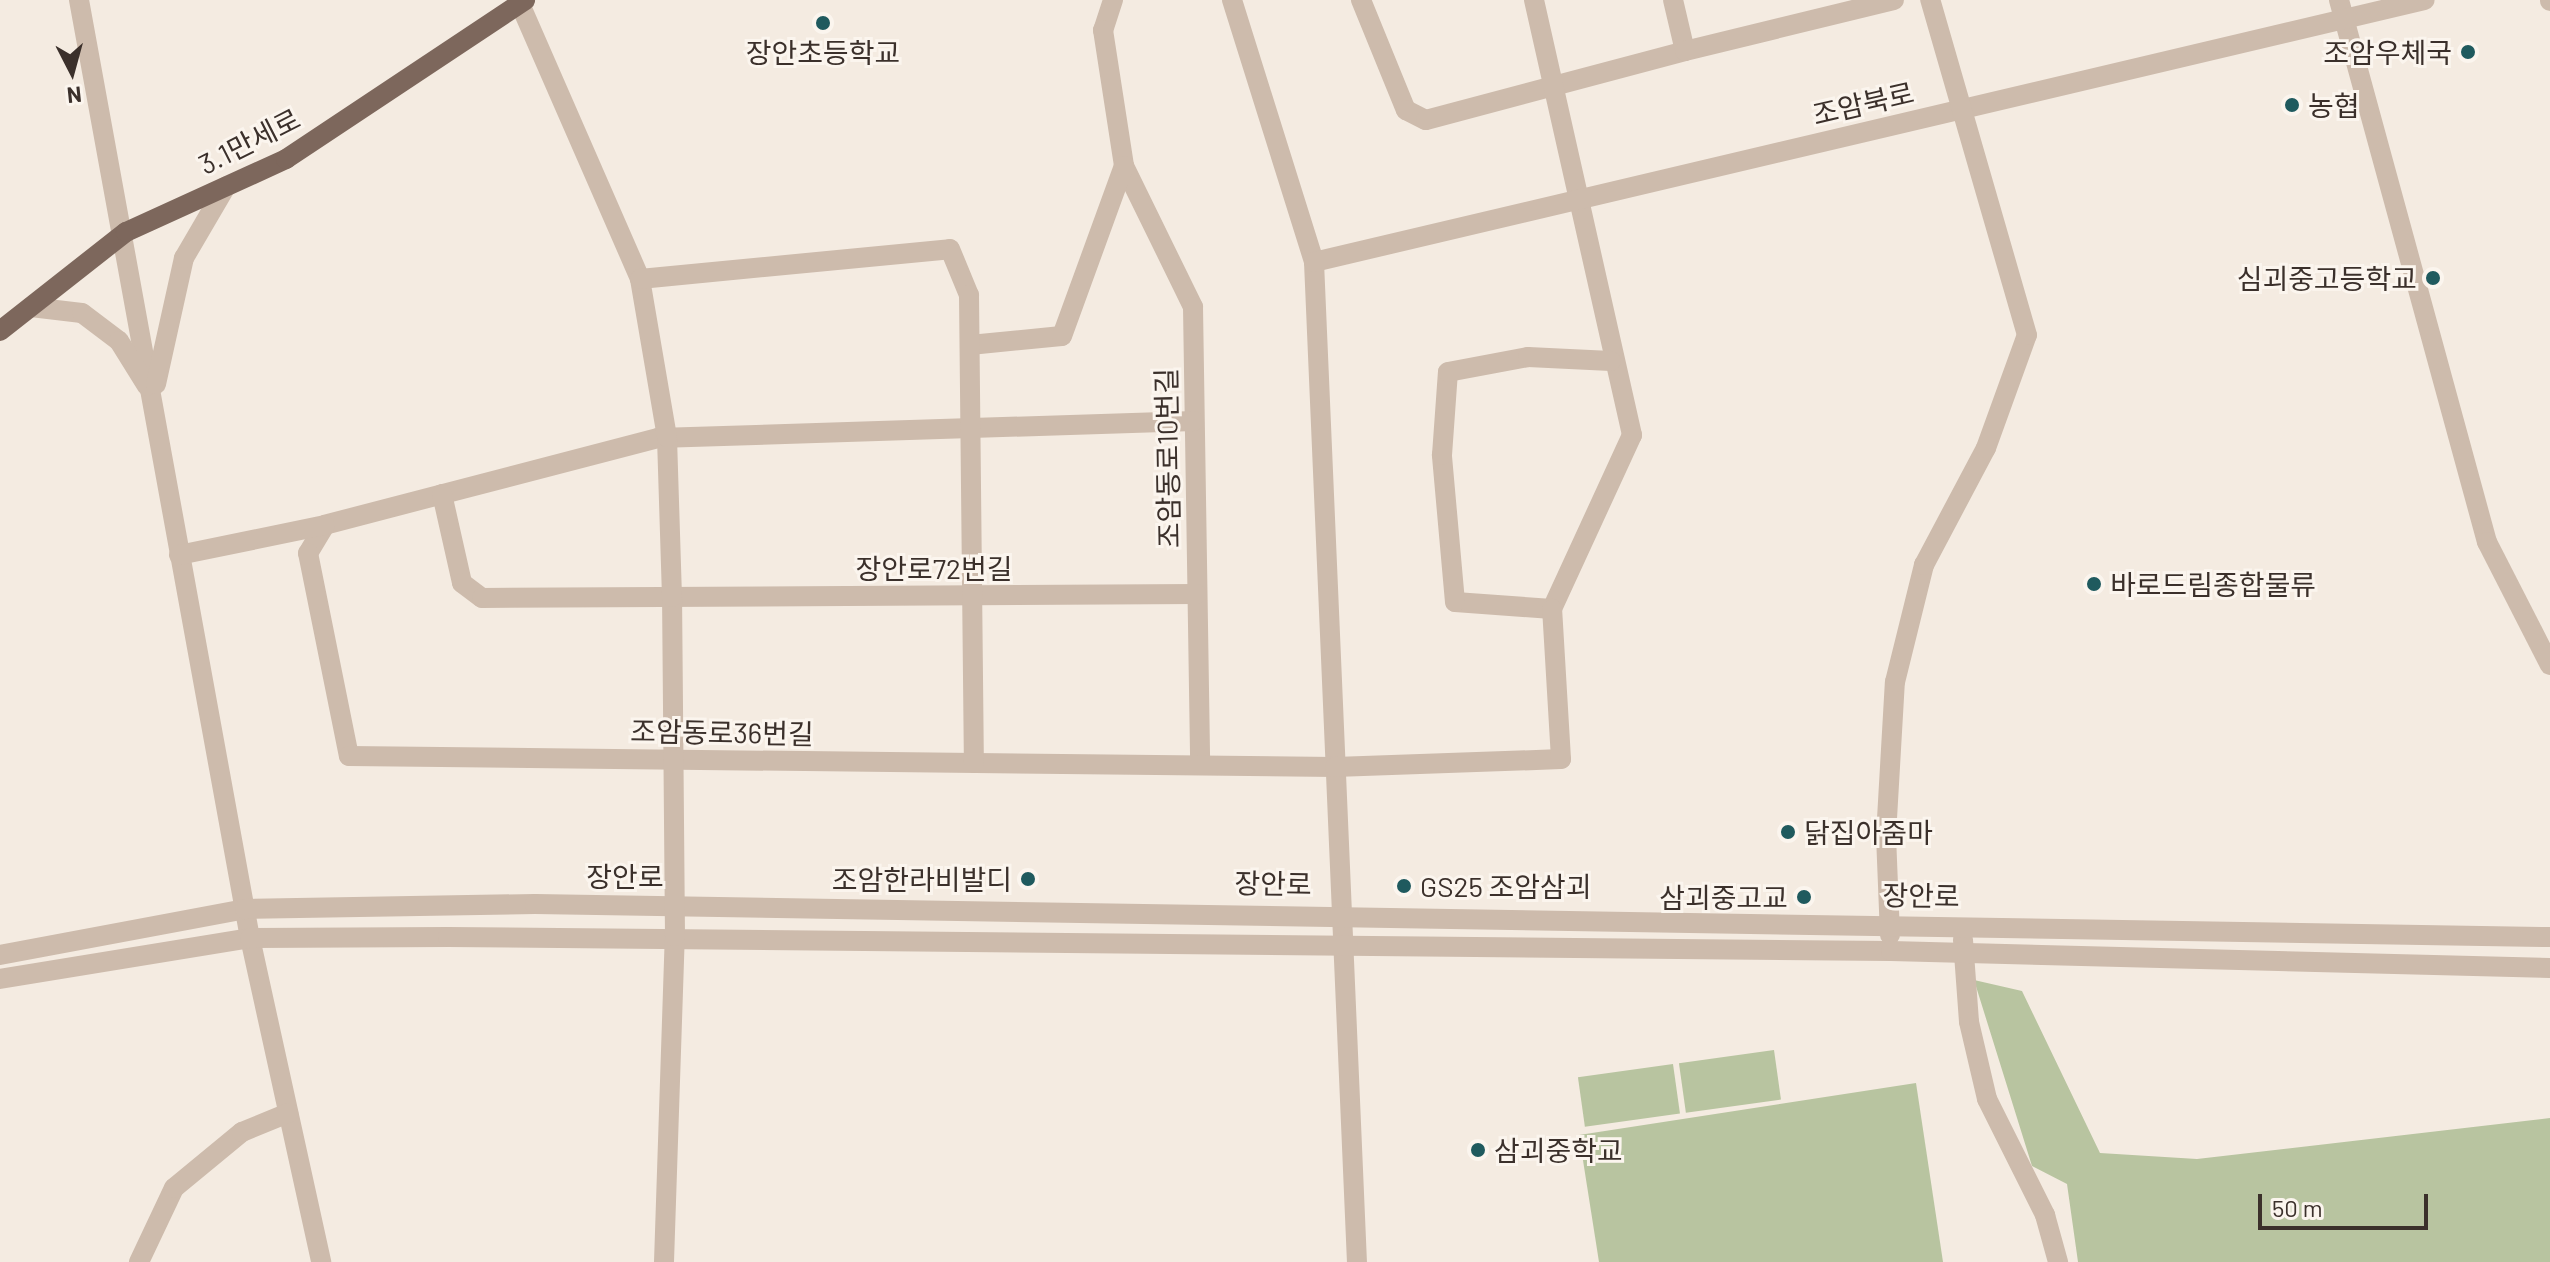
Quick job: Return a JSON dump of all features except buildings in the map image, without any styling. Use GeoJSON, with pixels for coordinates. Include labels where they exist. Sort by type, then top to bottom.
{"type":"FeatureCollection","features":[{"type":"Feature","properties":{"kind":"main road","name":"3.1만세로"},"geometry":{"type":"LineString","coordinates":[[0,331],[126,232],[286,159],[522,2]]}},
{"type":"Feature","properties":{"kind":"street"},"geometry":{"type":"LineString","coordinates":[[79,0],[126,232],[179,555],[250,938],[321,1262]]}},
{"type":"Feature","properties":{"kind":"street","name":"조암동로10번길"},"geometry":{"type":"LineString","coordinates":[[1113,0],[1103,30],[1124,166],[1193,307],[1200,765]]}},
{"type":"Feature","properties":{"kind":"street"},"geometry":{"type":"LineString","coordinates":[[1232,0],[1314,262],[1357,1262]]}},
{"type":"Feature","properties":{"kind":"street"},"geometry":{"type":"LineString","coordinates":[[1361,0],[1406,110],[1426,120],[1552,84],[1894,0]]}},
{"type":"Feature","properties":{"kind":"street"},"geometry":{"type":"LineString","coordinates":[[1534,0],[1611,361],[1632,435],[1552,609],[1455,602],[1442,455],[1448,372],[1528,357],[1611,361]]}},
{"type":"Feature","properties":{"kind":"street"},"geometry":{"type":"LineString","coordinates":[[1673,0],[1685,51]]}},
{"type":"Feature","properties":{"kind":"street"},"geometry":{"type":"LineString","coordinates":[[1798,0],[1803,21]]}},
{"type":"Feature","properties":{"kind":"street"},"geometry":{"type":"LineString","coordinates":[[1891,951],[1886,836],[1895,682],[1924,565],[1986,448],[2027,335],[1930,0]]}},
{"type":"Feature","properties":{"kind":"street"},"geometry":{"type":"LineString","coordinates":[[2339,0],[2487,542],[2550,665]]}},
{"type":"Feature","properties":{"kind":"street","name":"조암북로"},"geometry":{"type":"LineString","coordinates":[[1314,262],[1963,108],[2346,24],[2425,0]]}},
{"type":"Feature","properties":{"kind":"street"},"geometry":{"type":"LineString","coordinates":[[522,2],[640,279],[667,437],[672,597],[671,760],[675,936],[664,1262]]}},
{"type":"Feature","properties":{"kind":"street","name":"조암동로10번길"},"geometry":{"type":"LineString","coordinates":[[970,345],[1062,336],[1124,166]]}},
{"type":"Feature","properties":{"kind":"street"},"geometry":{"type":"LineString","coordinates":[[153,396],[184,258],[226,186]]}},
{"type":"Feature","properties":{"kind":"street"},"geometry":{"type":"LineString","coordinates":[[640,279],[950,249],[969,295],[974,763]]}},
{"type":"Feature","properties":{"kind":"street"},"geometry":{"type":"LineString","coordinates":[[31,307],[82,313],[95,322],[119,341],[153,396]]}},
{"type":"Feature","properties":{"kind":"street"},"geometry":{"type":"LineString","coordinates":[[179,555],[325,525],[667,437],[971,424],[1194,421]]}},
{"type":"Feature","properties":{"kind":"street","name":"장안로72번길"},"geometry":{"type":"LineString","coordinates":[[442,494],[462,583],[482,598],[1197,594]]}},
{"type":"Feature","properties":{"kind":"street","name":"조암동로36번길"},"geometry":{"type":"LineString","coordinates":[[325,525],[308,553],[349,756],[1335,767],[1561,759],[1552,609]]}},
{"type":"Feature","properties":{"kind":"street","name":"장안로"},"geometry":{"type":"LineString","coordinates":[[0,955],[245,909],[674,903],[1341,912],[2550,937]]}},
{"type":"Feature","properties":{"kind":"street"},"geometry":{"type":"LineString","coordinates":[[1963,924],[1964,952],[1987,1099],[2045,1215],[2058,1262]]}},
{"type":"Feature","properties":{"kind":"street","name":"장안로"},"geometry":{"type":"LineString","coordinates":[[0,979],[250,938],[675,936],[1964,952],[2550,968]]}},
{"type":"Feature","properties":{"kind":"street"},"geometry":{"type":"LineString","coordinates":[[139,1262],[174,1188],[242,1132],[288,1113]]}},
{"type":"Feature","properties":{"kind":"green space"},"geometry":{"type":"Polygon","coordinates":[[[1974,980],[2022,991],[2100,1153],[2197,1159],[2550,1118],[2550,1262],[2078,1262],[2067,1184],[2032,1166],[1974,980]]]}},
{"type":"Feature","properties":{"kind":"green space"},"geometry":{"type":"Polygon","coordinates":[[[1774,1050],[1781,1100],[1686,1113],[1679,1063],[1774,1050]]]}},
{"type":"Feature","properties":{"kind":"green space"},"geometry":{"type":"Polygon","coordinates":[[[1673,1064],[1680,1114],[1585,1127],[1578,1077],[1673,1064]]]}},
{"type":"Feature","properties":{"kind":"green space"},"geometry":{"type":"Polygon","coordinates":[[[1916,1083],[1943,1262],[1599,1262],[1579,1135],[1916,1083]]]}},
{"type":"Feature","properties":{"kind":"place","name":"장안초등학교"},"geometry":{"type":"Point","coordinates":[823,23]}},
{"type":"Feature","properties":{"kind":"place","name":"조암우체국"},"geometry":{"type":"Point","coordinates":[2468,52]}},
{"type":"Feature","properties":{"kind":"place","name":"농협"},"geometry":{"type":"Point","coordinates":[2292,105]}},
{"type":"Feature","properties":{"kind":"place","name":"심괴중고등학교"},"geometry":{"type":"Point","coordinates":[2433,278]}},
{"type":"Feature","properties":{"kind":"place","name":"바로드림종합물류"},"geometry":{"type":"Point","coordinates":[2094,584]}},
{"type":"Feature","properties":{"kind":"place","name":"닭집아줌마"},"geometry":{"type":"Point","coordinates":[1788,832]}},
{"type":"Feature","properties":{"kind":"place","name":"조암한라비발디"},"geometry":{"type":"Point","coordinates":[1028,879]}},
{"type":"Feature","properties":{"kind":"place","name":"GS25 조암삼괴"},"geometry":{"type":"Point","coordinates":[1404,886]}},
{"type":"Feature","properties":{"kind":"place","name":"삼괴중고교"},"geometry":{"type":"Point","coordinates":[1804,897]}},
{"type":"Feature","properties":{"kind":"place","name":"삼괴중학교"},"geometry":{"type":"Point","coordinates":[1478,1150]}}]}
